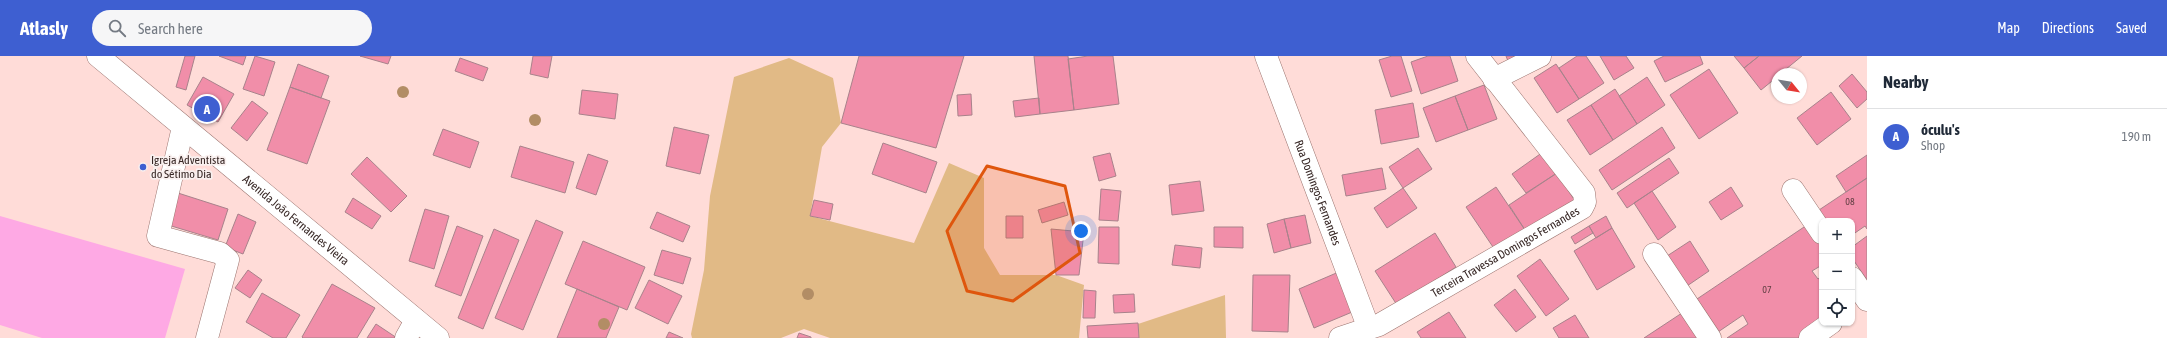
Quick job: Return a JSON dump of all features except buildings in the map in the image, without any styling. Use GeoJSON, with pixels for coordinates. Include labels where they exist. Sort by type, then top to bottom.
{"type":"FeatureCollection","features":[{"type":"Feature","properties":{"kind":"street","name":"Avenida João Fernandes Vieira"},"geometry":{"type":"LineString","coordinates":[[98,56],[183,127],[411,329],[438,338]]}},
{"type":"Feature","properties":{"kind":"street","name":"Rua Domingos Fernandes"},"geometry":{"type":"LineString","coordinates":[[1266,56],[1366,321],[1372,327]]}},
{"type":"Feature","properties":{"kind":"street","name":"Terceira Travessa Domingos Fernandes"},"geometry":{"type":"LineString","coordinates":[[1340,338],[1379,325],[1582,208],[1586,202],[1584,192],[1477,56]]}},
{"type":"Feature","properties":{"kind":"street"},"geometry":{"type":"LineString","coordinates":[[1494,79],[1540,56]]}},
{"type":"Feature","properties":{"kind":"street"},"geometry":{"type":"LineString","coordinates":[[183,127],[158,236],[220,253],[228,260],[207,338]]}},
{"type":"Feature","properties":{"kind":"street"},"geometry":{"type":"LineString","coordinates":[[1793,190],[1819,229]]}},
{"type":"Feature","properties":{"kind":"street"},"geometry":{"type":"LineString","coordinates":[[1654,254],[1710,338]]}},
{"type":"Feature","properties":{"kind":"street"},"geometry":{"type":"LineString","coordinates":[[1855,284],[1863,301]]}},
{"type":"Feature","properties":{"kind":"street"},"geometry":{"type":"LineString","coordinates":[[1810,338],[1827,326]]}},
{"type":"Feature","properties":{"kind":"highlighted area"},"geometry":{"type":"Polygon","coordinates":[[[987,166],[1065,186],[1080,253],[1013,301],[967,291],[947,231],[987,166]]]}},
{"type":"Feature","properties":{"kind":"shaded area"},"geometry":{"type":"Polygon","coordinates":[[[789,58],[833,78],[841,123],[822,147],[810,216],[914,243],[949,163],[984,178],[984,248],[1000,275],[1056,275],[1084,285],[1079,338],[830,338],[804,329],[781,338],[692,338],[691,334],[704,270],[710,196],[734,77],[789,58]]]}},
{"type":"Feature","properties":{"kind":"shaded area"},"geometry":{"type":"Polygon","coordinates":[[[0,216],[185,269],[165,338],[0,338],[0,216]]]}},
{"type":"Feature","properties":{"kind":"shaded area"},"geometry":{"type":"Polygon","coordinates":[[[1225,295],[1226,338],[1096,338],[1225,295]]]}},
{"type":"Feature","properties":{"kind":"pier"},"geometry":{"type":"Polygon","coordinates":[[[0,325],[42,338],[0,338],[0,325]]]}},
{"type":"Feature","properties":{"kind":"place","name":"óculu's"},"geometry":{"type":"Point","coordinates":[207,109]}},
{"type":"Feature","properties":{"kind":"place","name":"Igreja Adventista do Sétimo Dia"},"geometry":{"type":"Point","coordinates":[143,167]}}]}
